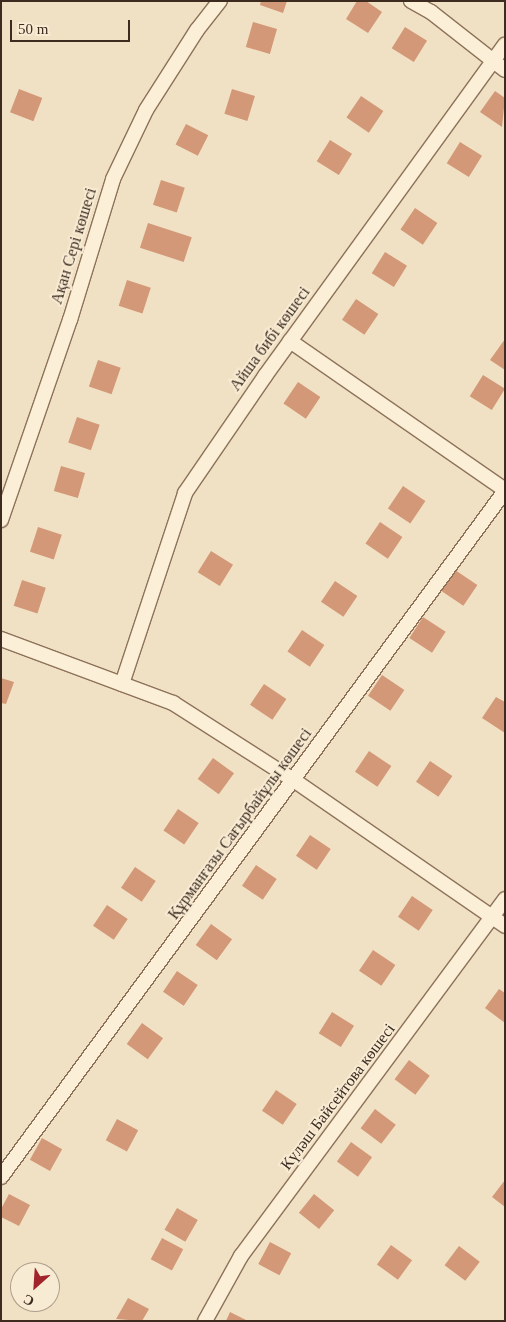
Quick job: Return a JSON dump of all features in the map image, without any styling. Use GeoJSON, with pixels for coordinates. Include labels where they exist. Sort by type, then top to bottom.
{"type":"FeatureCollection","features":[{"type":"Feature","properties":{"kind":"street","name":"Ақан Сері көшесі"},"geometry":{"type":"LineString","coordinates":[[1,520],[70,320],[113,179],[146,110],[197,30],[220,1]]}},
{"type":"Feature","properties":{"kind":"street"},"geometry":{"type":"LineString","coordinates":[[411,1],[431,12],[505,70]]}},
{"type":"Feature","properties":{"kind":"street","name":"Айша бибі көшесі"},"geometry":{"type":"LineString","coordinates":[[122,684],[185,493],[290,341],[505,45]]}},
{"type":"Feature","properties":{"kind":"street"},"geometry":{"type":"LineString","coordinates":[[290,341],[505,490]]}},
{"type":"Feature","properties":{"kind":"street","name":"Құрманғазы Сағырбайұлы көшесі"},"geometry":{"type":"LineString","coordinates":[[1,1177],[295,781],[505,490]]}},
{"type":"Feature","properties":{"kind":"street"},"geometry":{"type":"LineString","coordinates":[[1,639],[173,703],[295,781],[505,926]]}},
{"type":"Feature","properties":{"kind":"street","name":"Күләш Байсейтова көшесі"},"geometry":{"type":"LineString","coordinates":[[205,1321],[241,1256],[505,898]]}},
{"type":"Feature","properties":{"kind":"building"},"geometry":{"type":"Polygon","coordinates":[[[261,1],[287,1],[283,13],[260,5],[261,1]]]}},
{"type":"Feature","properties":{"kind":"building"},"geometry":{"type":"Polygon","coordinates":[[[357,1],[366,1],[382,12],[368,33],[346,19],[357,1]]]}},
{"type":"Feature","properties":{"kind":"building"},"geometry":{"type":"Polygon","coordinates":[[[253,22],[277,29],[270,54],[246,47],[253,22]]]}},
{"type":"Feature","properties":{"kind":"building"},"geometry":{"type":"Polygon","coordinates":[[[405,27],[427,41],[414,62],[392,48],[405,27]]]}},
{"type":"Feature","properties":{"kind":"building"},"geometry":{"type":"Polygon","coordinates":[[[19,89],[42,98],[33,121],[10,112],[19,89]]]}},
{"type":"Feature","properties":{"kind":"building"},"geometry":{"type":"Polygon","coordinates":[[[232,89],[255,96],[247,121],[224,114],[232,89]]]}},
{"type":"Feature","properties":{"kind":"building"},"geometry":{"type":"Polygon","coordinates":[[[495,91],[505,98],[502,127],[480,112],[495,91]]]}},
{"type":"Feature","properties":{"kind":"building"},"geometry":{"type":"Polygon","coordinates":[[[361,96],[383,111],[369,133],[346,118],[361,96]]]}},
{"type":"Feature","properties":{"kind":"building"},"geometry":{"type":"Polygon","coordinates":[[[186,124],[208,135],[198,156],[176,144],[186,124]]]}},
{"type":"Feature","properties":{"kind":"building"},"geometry":{"type":"Polygon","coordinates":[[[330,140],[352,154],[339,175],[317,161],[330,140]]]}},
{"type":"Feature","properties":{"kind":"building"},"geometry":{"type":"Polygon","coordinates":[[[460,142],[482,156],[469,177],[447,163],[460,142]]]}},
{"type":"Feature","properties":{"kind":"building"},"geometry":{"type":"Polygon","coordinates":[[[161,180],[185,188],[177,212],[153,205],[161,180]]]}},
{"type":"Feature","properties":{"kind":"building"},"geometry":{"type":"Polygon","coordinates":[[[415,208],[437,223],[423,245],[400,230],[415,208]]]}},
{"type":"Feature","properties":{"kind":"building"},"geometry":{"type":"Polygon","coordinates":[[[148,223],[192,237],[184,262],[140,248],[148,223]]]}},
{"type":"Feature","properties":{"kind":"building"},"geometry":{"type":"Polygon","coordinates":[[[385,252],[407,266],[394,287],[372,273],[385,252]]]}},
{"type":"Feature","properties":{"kind":"building"},"geometry":{"type":"Polygon","coordinates":[[[127,280],[151,288],[142,313],[119,306],[127,280]]]}},
{"type":"Feature","properties":{"kind":"building"},"geometry":{"type":"Polygon","coordinates":[[[356,299],[378,314],[364,335],[342,320],[356,299]]]}},
{"type":"Feature","properties":{"kind":"building"},"geometry":{"type":"Polygon","coordinates":[[[505,339],[505,370],[490,360],[505,339]]]}},
{"type":"Feature","properties":{"kind":"building"},"geometry":{"type":"Polygon","coordinates":[[[98,360],[121,368],[112,394],[89,386],[98,360]]]}},
{"type":"Feature","properties":{"kind":"building"},"geometry":{"type":"Polygon","coordinates":[[[483,375],[505,389],[492,410],[470,396],[483,375]]]}},
{"type":"Feature","properties":{"kind":"building"},"geometry":{"type":"Polygon","coordinates":[[[298,382],[320,397],[306,419],[283,404],[298,382]]]}},
{"type":"Feature","properties":{"kind":"building"},"geometry":{"type":"Polygon","coordinates":[[[77,417],[100,425],[91,450],[68,443],[77,417]]]}},
{"type":"Feature","properties":{"kind":"building"},"geometry":{"type":"Polygon","coordinates":[[[61,466],[85,473],[78,498],[54,491],[61,466]]]}},
{"type":"Feature","properties":{"kind":"building"},"geometry":{"type":"Polygon","coordinates":[[[403,486],[425,501],[410,523],[388,508],[403,486]]]}},
{"type":"Feature","properties":{"kind":"building"},"geometry":{"type":"Polygon","coordinates":[[[380,522],[402,537],[388,559],[365,544],[380,522]]]}},
{"type":"Feature","properties":{"kind":"building"},"geometry":{"type":"Polygon","coordinates":[[[38,527],[62,535],[54,559],[30,552],[38,527]]]}},
{"type":"Feature","properties":{"kind":"building"},"geometry":{"type":"Polygon","coordinates":[[[211,551],[233,565],[220,586],[198,572],[211,551]]]}},
{"type":"Feature","properties":{"kind":"building"},"geometry":{"type":"Polygon","coordinates":[[[455,570],[477,585],[463,606],[441,591],[455,570]]]}},
{"type":"Feature","properties":{"kind":"building"},"geometry":{"type":"Polygon","coordinates":[[[22,580],[46,588],[37,613],[14,606],[22,580]]]}},
{"type":"Feature","properties":{"kind":"building"},"geometry":{"type":"Polygon","coordinates":[[[335,581],[357,596],[343,617],[321,602],[335,581]]]}},
{"type":"Feature","properties":{"kind":"building"},"geometry":{"type":"Polygon","coordinates":[[[423,617],[446,632],[432,653],[409,638],[423,617]]]}},
{"type":"Feature","properties":{"kind":"building"},"geometry":{"type":"Polygon","coordinates":[[[302,630],[324,645],[310,667],[287,652],[302,630]]]}},
{"type":"Feature","properties":{"kind":"building"},"geometry":{"type":"Polygon","coordinates":[[[382,675],[404,690],[390,711],[368,696],[382,675]]]}},
{"type":"Feature","properties":{"kind":"building"},"geometry":{"type":"Polygon","coordinates":[[[1,678],[14,682],[6,704],[1,703],[1,678]]]}},
{"type":"Feature","properties":{"kind":"building"},"geometry":{"type":"Polygon","coordinates":[[[264,684],[286,699],[272,720],[250,705],[264,684]]]}},
{"type":"Feature","properties":{"kind":"building"},"geometry":{"type":"Polygon","coordinates":[[[496,697],[505,702],[505,733],[482,718],[496,697]]]}},
{"type":"Feature","properties":{"kind":"building"},"geometry":{"type":"Polygon","coordinates":[[[369,751],[391,766],[377,787],[355,772],[369,751]]]}},
{"type":"Feature","properties":{"kind":"building"},"geometry":{"type":"Polygon","coordinates":[[[213,758],[234,773],[219,794],[198,779],[213,758]]]}},
{"type":"Feature","properties":{"kind":"building"},"geometry":{"type":"Polygon","coordinates":[[[430,761],[452,776],[438,797],[416,782],[430,761]]]}},
{"type":"Feature","properties":{"kind":"building"},"geometry":{"type":"Polygon","coordinates":[[[178,809],[199,823],[184,845],[163,831],[178,809]]]}},
{"type":"Feature","properties":{"kind":"building"},"geometry":{"type":"Polygon","coordinates":[[[310,835],[331,849],[317,870],[296,856],[310,835]]]}},
{"type":"Feature","properties":{"kind":"building"},"geometry":{"type":"Polygon","coordinates":[[[256,865],[277,879],[263,900],[242,886],[256,865]]]}},
{"type":"Feature","properties":{"kind":"building"},"geometry":{"type":"Polygon","coordinates":[[[135,867],[156,881],[142,902],[121,888],[135,867]]]}},
{"type":"Feature","properties":{"kind":"building"},"geometry":{"type":"Polygon","coordinates":[[[412,896],[433,910],[419,931],[398,917],[412,896]]]}},
{"type":"Feature","properties":{"kind":"building"},"geometry":{"type":"Polygon","coordinates":[[[107,905],[128,919],[114,940],[93,926],[107,905]]]}},
{"type":"Feature","properties":{"kind":"building"},"geometry":{"type":"Polygon","coordinates":[[[211,924],[232,939],[217,960],[196,945],[211,924]]]}},
{"type":"Feature","properties":{"kind":"building"},"geometry":{"type":"Polygon","coordinates":[[[373,950],[395,965],[381,986],[359,971],[373,950]]]}},
{"type":"Feature","properties":{"kind":"building"},"geometry":{"type":"Polygon","coordinates":[[[177,971],[198,985],[184,1006],[163,992],[177,971]]]}},
{"type":"Feature","properties":{"kind":"building"},"geometry":{"type":"Polygon","coordinates":[[[499,989],[505,993],[505,1023],[485,1008],[499,989]]]}},
{"type":"Feature","properties":{"kind":"building"},"geometry":{"type":"Polygon","coordinates":[[[332,1012],[354,1026],[341,1047],[319,1033],[332,1012]]]}},
{"type":"Feature","properties":{"kind":"building"},"geometry":{"type":"Polygon","coordinates":[[[142,1023],[163,1038],[148,1059],[127,1044],[142,1023]]]}},
{"type":"Feature","properties":{"kind":"building"},"geometry":{"type":"Polygon","coordinates":[[[409,1060],[430,1076],[415,1095],[395,1079],[409,1060]]]}},
{"type":"Feature","properties":{"kind":"building"},"geometry":{"type":"Polygon","coordinates":[[[276,1090],[297,1104],[283,1125],[262,1111],[276,1090]]]}},
{"type":"Feature","properties":{"kind":"building"},"geometry":{"type":"Polygon","coordinates":[[[375,1109],[396,1125],[381,1144],[361,1128],[375,1109]]]}},
{"type":"Feature","properties":{"kind":"building"},"geometry":{"type":"Polygon","coordinates":[[[117,1119],[138,1130],[127,1151],[106,1140],[117,1119]]]}},
{"type":"Feature","properties":{"kind":"building"},"geometry":{"type":"Polygon","coordinates":[[[42,1138],[62,1149],[50,1171],[30,1160],[42,1138]]]}},
{"type":"Feature","properties":{"kind":"building"},"geometry":{"type":"Polygon","coordinates":[[[351,1142],[372,1157],[358,1177],[337,1161],[351,1142]]]}},
{"type":"Feature","properties":{"kind":"building"},"geometry":{"type":"Polygon","coordinates":[[[505,1180],[505,1207],[492,1197],[505,1180]]]}},
{"type":"Feature","properties":{"kind":"building"},"geometry":{"type":"Polygon","coordinates":[[[9,1194],[30,1205],[19,1226],[1,1217],[1,1209],[9,1194]]]}},
{"type":"Feature","properties":{"kind":"building"},"geometry":{"type":"Polygon","coordinates":[[[314,1194],[334,1210],[319,1229],[299,1213],[314,1194]]]}},
{"type":"Feature","properties":{"kind":"building"},"geometry":{"type":"Polygon","coordinates":[[[177,1208],[198,1220],[185,1242],[164,1230],[177,1208]]]}},
{"type":"Feature","properties":{"kind":"building"},"geometry":{"type":"Polygon","coordinates":[[[162,1238],[183,1249],[172,1270],[151,1259],[162,1238]]]}},
{"type":"Feature","properties":{"kind":"building"},"geometry":{"type":"Polygon","coordinates":[[[270,1242],[291,1253],[279,1275],[258,1264],[270,1242]]]}},
{"type":"Feature","properties":{"kind":"building"},"geometry":{"type":"Polygon","coordinates":[[[391,1245],[412,1260],[398,1280],[377,1264],[391,1245]]]}},
{"type":"Feature","properties":{"kind":"building"},"geometry":{"type":"Polygon","coordinates":[[[459,1246],[480,1262],[465,1281],[445,1265],[459,1246]]]}},
{"type":"Feature","properties":{"kind":"building"},"geometry":{"type":"Polygon","coordinates":[[[128,1298],[149,1309],[142,1321],[116,1319],[128,1298]]]}},
{"type":"Feature","properties":{"kind":"building"},"geometry":{"type":"Polygon","coordinates":[[[230,1312],[248,1321],[226,1321],[230,1312]]]}}]}
